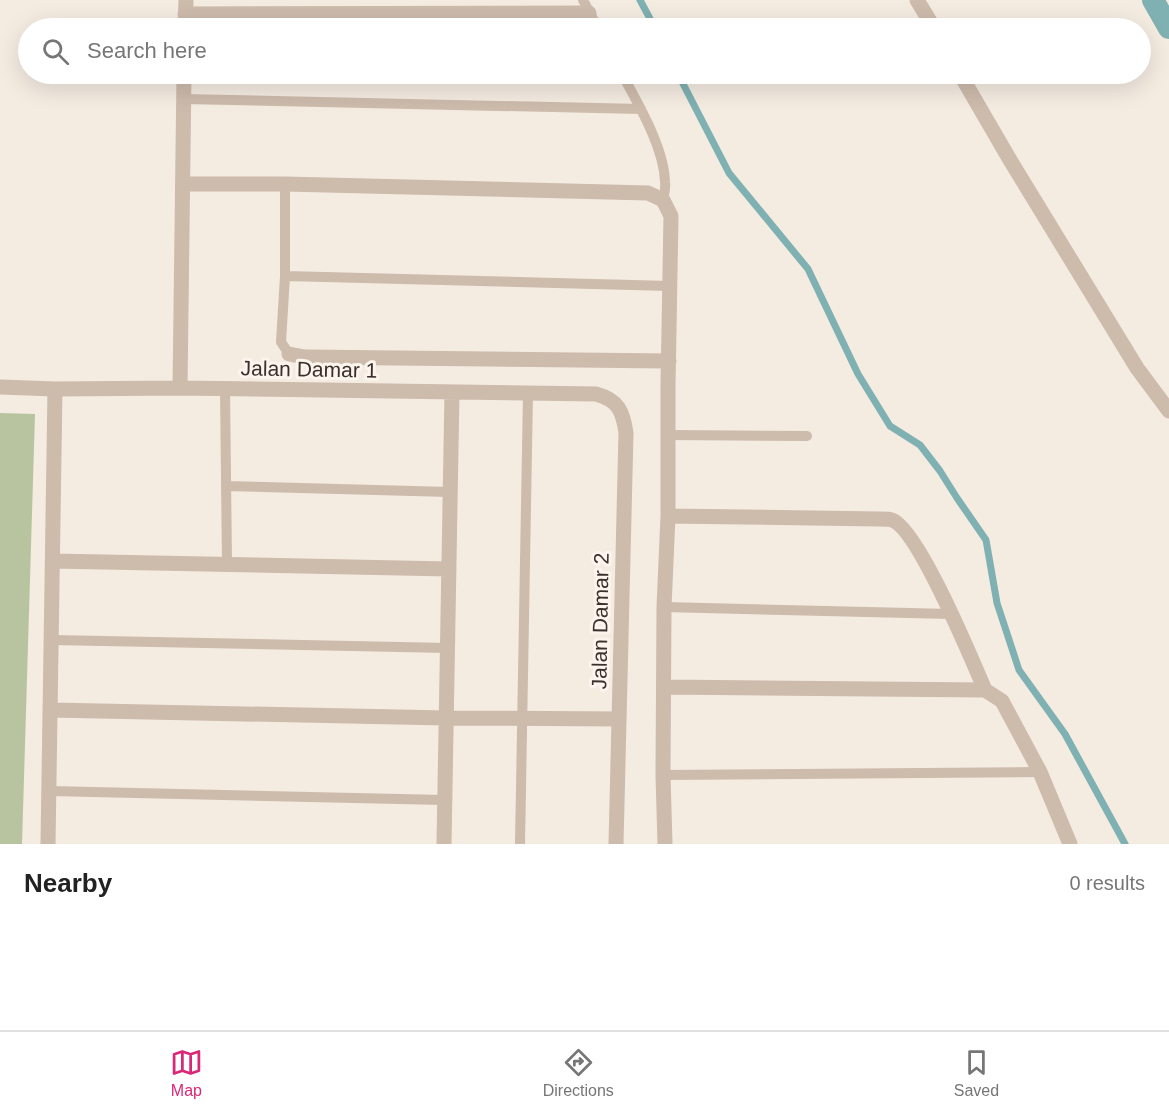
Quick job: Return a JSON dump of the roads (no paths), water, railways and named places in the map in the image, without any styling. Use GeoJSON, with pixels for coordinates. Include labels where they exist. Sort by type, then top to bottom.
{"type":"FeatureCollection","features":[{"type":"Feature","properties":{"kind":"street"},"geometry":{"type":"LineString","coordinates":[[917,0],[928,18]]}},
{"type":"Feature","properties":{"kind":"street"},"geometry":{"type":"LineString","coordinates":[[185,14],[586,6]]}},
{"type":"Feature","properties":{"kind":"street"},"geometry":{"type":"LineString","coordinates":[[180,388],[184,84]]}},
{"type":"Feature","properties":{"kind":"street"},"geometry":{"type":"LineString","coordinates":[[966,84],[1137,368],[1169,411]]}},
{"type":"Feature","properties":{"kind":"street"},"geometry":{"type":"LineString","coordinates":[[183,184],[285,184],[648,193],[663,200],[671,216],[668,516],[664,608],[665,844]]}},
{"type":"Feature","properties":{"kind":"street"},"geometry":{"type":"LineString","coordinates":[[289,354],[305,357],[669,361]]}},
{"type":"Feature","properties":{"kind":"street","name":"Jalan Damar 1"},"geometry":{"type":"LineString","coordinates":[[0,387],[596,394],[615,402]]}},
{"type":"Feature","properties":{"kind":"street"},"geometry":{"type":"LineString","coordinates":[[48,844],[56,389]]}},
{"type":"Feature","properties":{"kind":"street"},"geometry":{"type":"LineString","coordinates":[[444,844],[452,392]]}},
{"type":"Feature","properties":{"kind":"street","name":"Jalan Damar 2"},"geometry":{"type":"LineString","coordinates":[[615,402],[624,421],[626,433],[616,844]]}},
{"type":"Feature","properties":{"kind":"street"},"geometry":{"type":"LineString","coordinates":[[668,516],[893,520],[906,531],[921,555],[951,614],[985,690]]}},
{"type":"Feature","properties":{"kind":"street"},"geometry":{"type":"LineString","coordinates":[[53,561],[449,569]]}},
{"type":"Feature","properties":{"kind":"street"},"geometry":{"type":"LineString","coordinates":[[664,687],[985,690],[1002,701],[1040,772],[1070,844]]}},
{"type":"Feature","properties":{"kind":"street"},"geometry":{"type":"LineString","coordinates":[[51,710],[619,719]]}},
{"type":"Feature","properties":{"kind":"lane"},"geometry":{"type":"LineString","coordinates":[[627,84],[641,109],[662,160],[666,182],[663,200]]}},
{"type":"Feature","properties":{"kind":"lane"},"geometry":{"type":"LineString","coordinates":[[184,99],[641,109]]}},
{"type":"Feature","properties":{"kind":"lane"},"geometry":{"type":"LineString","coordinates":[[285,184],[285,276],[281,342],[289,354]]}},
{"type":"Feature","properties":{"kind":"lane"},"geometry":{"type":"LineString","coordinates":[[285,276],[670,286]]}},
{"type":"Feature","properties":{"kind":"lane"},"geometry":{"type":"LineString","coordinates":[[225,389],[227,564]]}},
{"type":"Feature","properties":{"kind":"lane"},"geometry":{"type":"LineString","coordinates":[[520,844],[528,393]]}},
{"type":"Feature","properties":{"kind":"lane"},"geometry":{"type":"LineString","coordinates":[[668,435],[807,436]]}},
{"type":"Feature","properties":{"kind":"lane"},"geometry":{"type":"LineString","coordinates":[[226,486],[450,492]]}},
{"type":"Feature","properties":{"kind":"lane"},"geometry":{"type":"LineString","coordinates":[[664,608],[951,614]]}},
{"type":"Feature","properties":{"kind":"lane"},"geometry":{"type":"LineString","coordinates":[[52,640],[448,648]]}},
{"type":"Feature","properties":{"kind":"lane"},"geometry":{"type":"LineString","coordinates":[[663,775],[1040,772]]}},
{"type":"Feature","properties":{"kind":"lane"},"geometry":{"type":"LineString","coordinates":[[49,791],[444,800]]}},
{"type":"Feature","properties":{"kind":"waterway"},"geometry":{"type":"LineString","coordinates":[[640,0],[650,18]]}},
{"type":"Feature","properties":{"kind":"waterway"},"geometry":{"type":"LineString","coordinates":[[1153,0],[1169,28]]}},
{"type":"Feature","properties":{"kind":"waterway"},"geometry":{"type":"LineString","coordinates":[[683,84],[729,173],[808,269],[858,374],[890,426],[920,445],[986,540],[997,603],[1019,670],[1065,734],[1125,844]]}}]}
